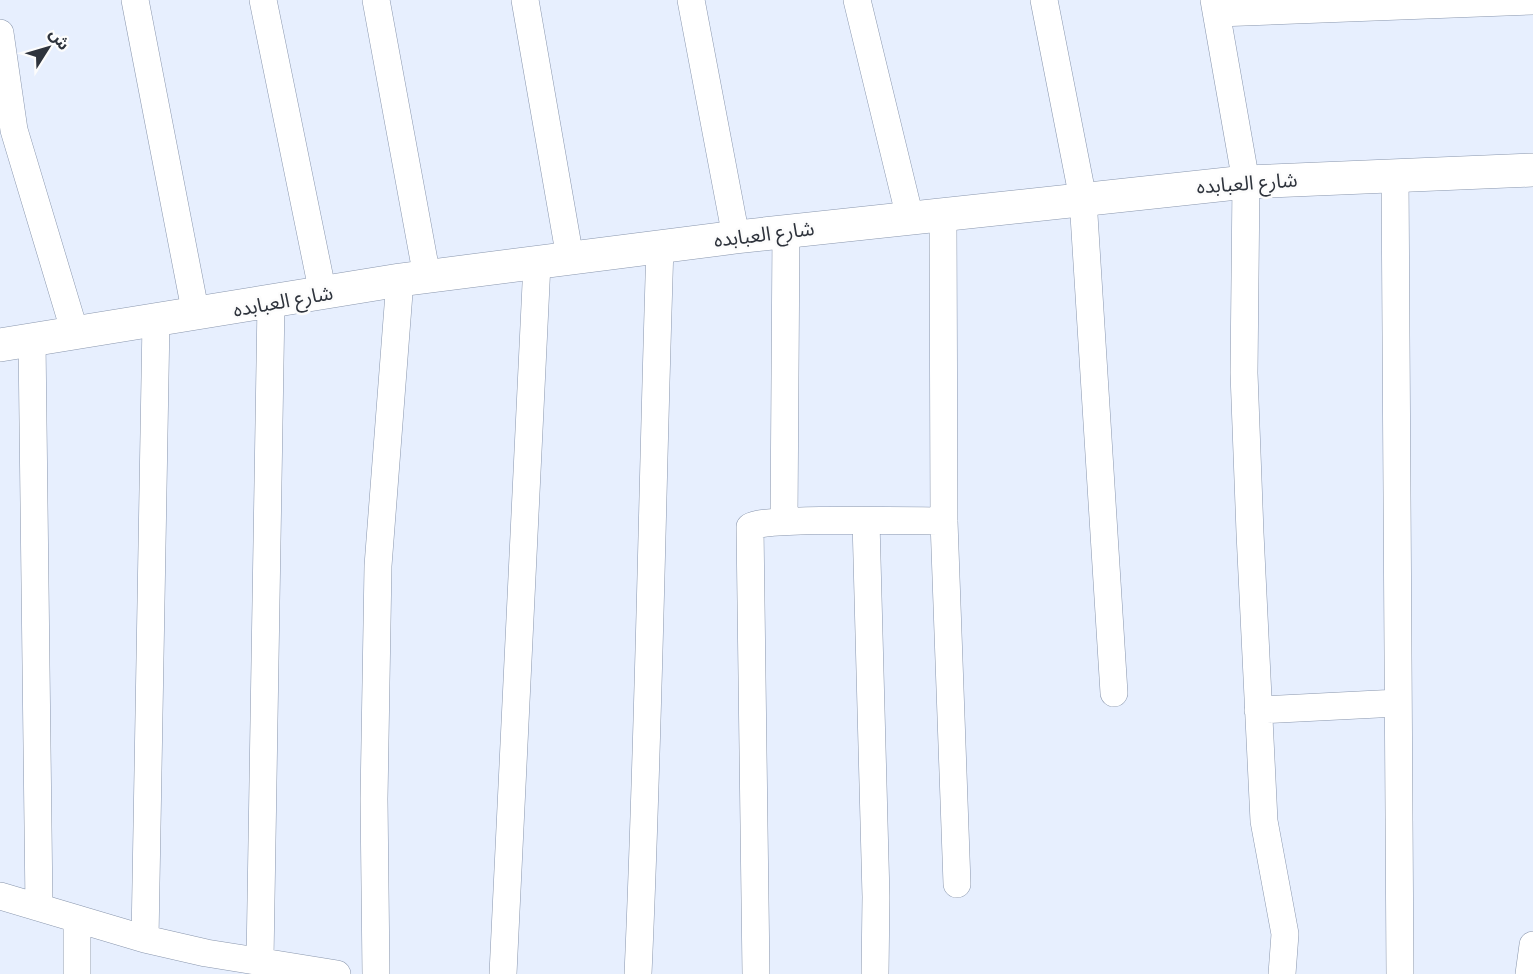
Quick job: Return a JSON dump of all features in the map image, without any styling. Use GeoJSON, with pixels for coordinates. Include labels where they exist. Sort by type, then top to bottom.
{"type":"FeatureCollection","features":[{"type":"Feature","properties":{"kind":"street"},"geometry":{"type":"LineString","coordinates":[[135,0],[196,315]]}},
{"type":"Feature","properties":{"kind":"street"},"geometry":{"type":"LineString","coordinates":[[263,0],[323,294]]}},
{"type":"Feature","properties":{"kind":"street"},"geometry":{"type":"LineString","coordinates":[[376,0],[414,278],[378,566],[374,800],[376,974]]}},
{"type":"Feature","properties":{"kind":"street"},"geometry":{"type":"LineString","coordinates":[[525,0],[570,258]]}},
{"type":"Feature","properties":{"kind":"street"},"geometry":{"type":"LineString","coordinates":[[691,0],[736,237]]}},
{"type":"Feature","properties":{"kind":"street"},"geometry":{"type":"LineString","coordinates":[[857,0],[910,218]]}},
{"type":"Feature","properties":{"kind":"street"},"geometry":{"type":"LineString","coordinates":[[1044,0],[1083,199],[1114,693]]}},
{"type":"Feature","properties":{"kind":"street"},"geometry":{"type":"LineString","coordinates":[[1282,974],[1286,934],[1264,821],[1258,710],[1244,373],[1246,182],[1216,6],[1533,1]]}},
{"type":"Feature","properties":{"kind":"street"},"geometry":{"type":"LineString","coordinates":[[0,33],[14,130],[75,333]]}},
{"type":"Feature","properties":{"kind":"street","name":"شارع العبابده"},"geometry":{"type":"LineString","coordinates":[[0,345],[271,303],[414,278],[786,231],[1246,182],[1533,170]]}},
{"type":"Feature","properties":{"kind":"street"},"geometry":{"type":"LineString","coordinates":[[1395,174],[1400,974]]}},
{"type":"Feature","properties":{"kind":"street"},"geometry":{"type":"LineString","coordinates":[[943,214],[944,521],[957,884]]}},
{"type":"Feature","properties":{"kind":"street"},"geometry":{"type":"LineString","coordinates":[[784,521],[786,231]]}},
{"type":"Feature","properties":{"kind":"street"},"geometry":{"type":"LineString","coordinates":[[638,974],[647,784],[651,496],[660,247]]}},
{"type":"Feature","properties":{"kind":"street"},"geometry":{"type":"LineString","coordinates":[[503,974],[537,263]]}},
{"type":"Feature","properties":{"kind":"street"},"geometry":{"type":"LineString","coordinates":[[260,960],[271,303]]}},
{"type":"Feature","properties":{"kind":"street"},"geometry":{"type":"LineString","coordinates":[[145,939],[156,321]]}},
{"type":"Feature","properties":{"kind":"street"},"geometry":{"type":"LineString","coordinates":[[32,341],[39,908]]}},
{"type":"Feature","properties":{"kind":"street"},"geometry":{"type":"LineString","coordinates":[[756,974],[750,527],[755,523],[784,521],[944,521]]}},
{"type":"Feature","properties":{"kind":"street"},"geometry":{"type":"LineString","coordinates":[[866,521],[876,885],[875,974]]}},
{"type":"Feature","properties":{"kind":"street"},"geometry":{"type":"LineString","coordinates":[[1258,710],[1398,703]]}},
{"type":"Feature","properties":{"kind":"street"},"geometry":{"type":"LineString","coordinates":[[0,896],[145,939],[206,963],[260,960],[337,974]]}},
{"type":"Feature","properties":{"kind":"street"},"geometry":{"type":"LineString","coordinates":[[77,919],[77,974]]}},
{"type":"Feature","properties":{"kind":"street"},"geometry":{"type":"LineString","coordinates":[[1529,974],[1533,945]]}}]}
